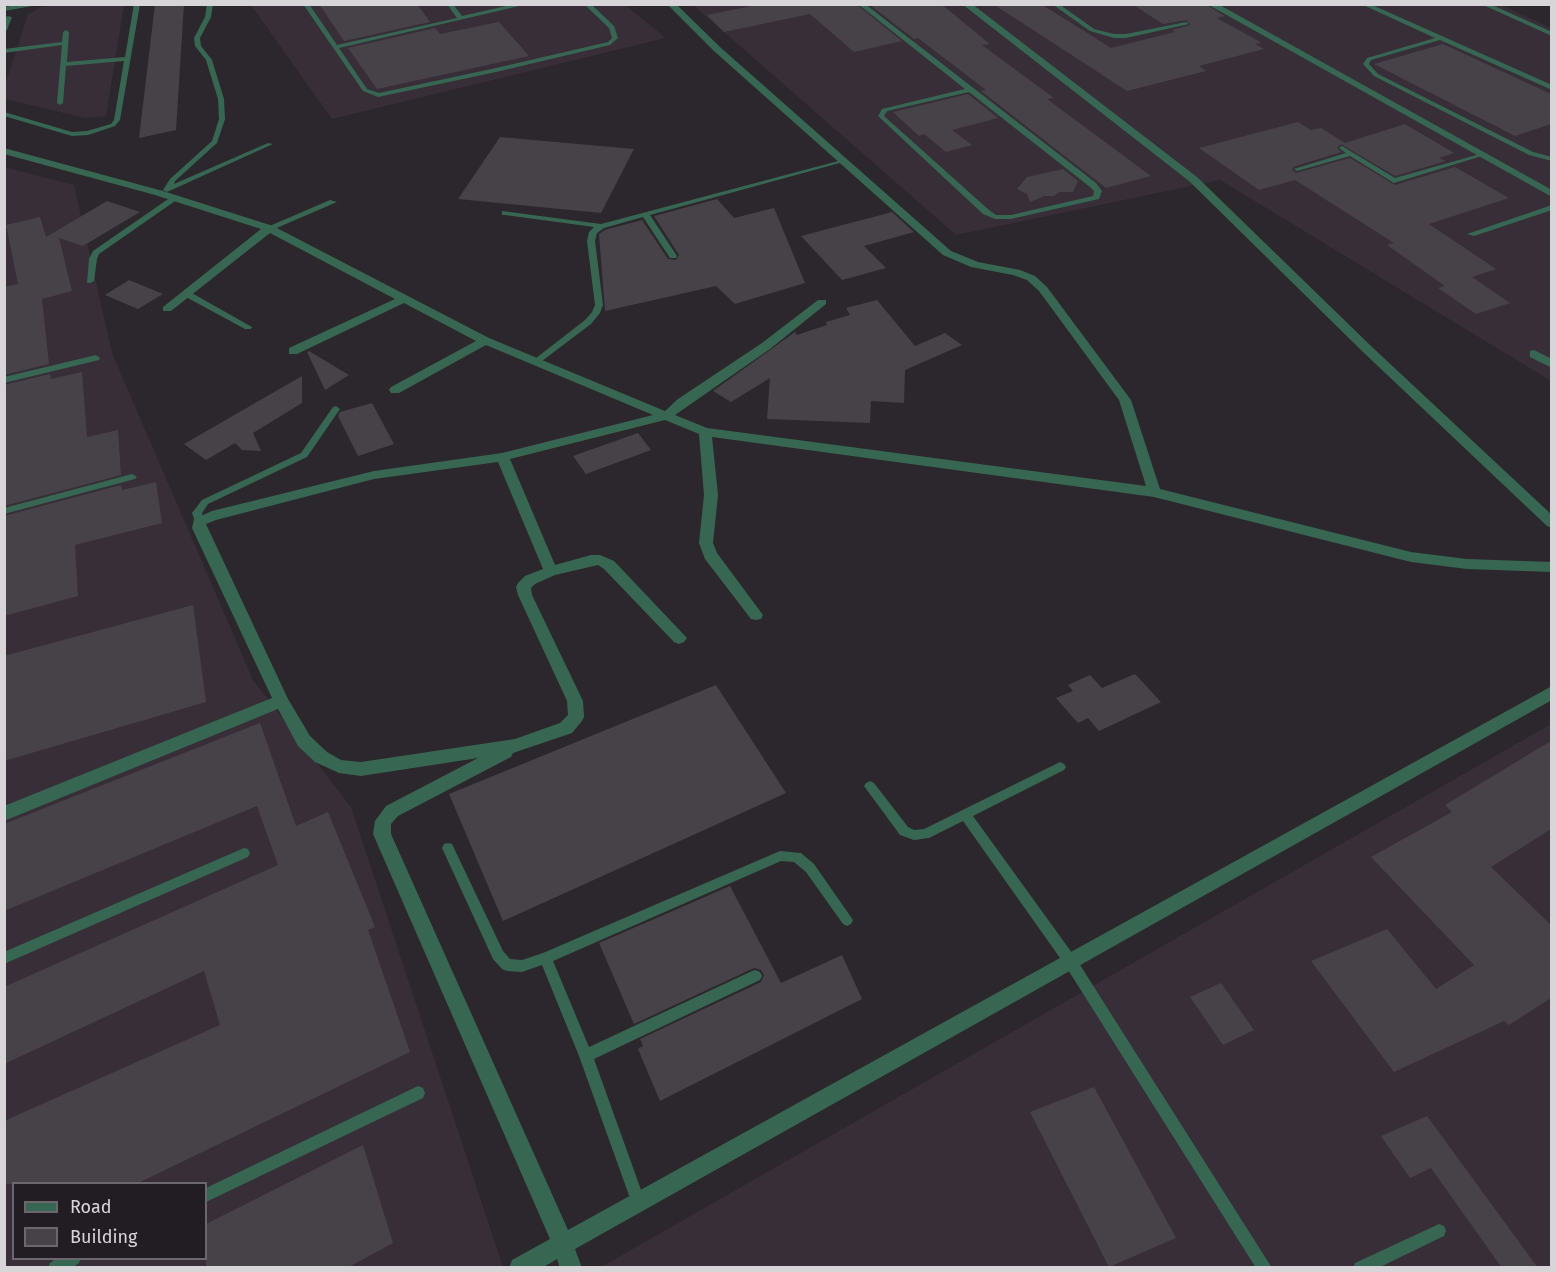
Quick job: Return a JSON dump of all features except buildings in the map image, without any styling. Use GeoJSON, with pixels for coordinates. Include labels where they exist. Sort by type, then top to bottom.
{"type":"FeatureCollection","features":[{"type":"Feature","properties":{"kind":"street"},"geometry":{"type":"LineString","coordinates":[[671,4],[717,49],[947,253],[975,265],[1016,272],[1031,278],[1042,289],[1125,400],[1154,492]]}},
{"type":"Feature","properties":{"kind":"street"},"geometry":{"type":"LineString","coordinates":[[966,4],[1192,179],[1551,523]]}},
{"type":"Feature","properties":{"kind":"street"},"geometry":{"type":"LineString","coordinates":[[1211,4],[1551,194]]}},
{"type":"Feature","properties":{"kind":"street"},"geometry":{"type":"LineString","coordinates":[[4,152],[167,194],[269,228],[485,341],[705,432],[1154,492],[1411,557],[1467,564],[1551,567]]}},
{"type":"Feature","properties":{"kind":"street"},"geometry":{"type":"LineString","coordinates":[[166,309],[188,294],[269,228]]}},
{"type":"Feature","properties":{"kind":"street"},"geometry":{"type":"LineString","coordinates":[[293,351],[404,299]]}},
{"type":"Feature","properties":{"kind":"street"},"geometry":{"type":"LineString","coordinates":[[516,746],[361,769],[339,766],[321,757],[304,741],[281,701],[199,528],[199,522],[212,516],[374,475],[502,457],[666,416],[681,402],[766,346],[822,303]]}},
{"type":"Feature","properties":{"kind":"street"},"geometry":{"type":"LineString","coordinates":[[394,390],[485,341]]}},
{"type":"Feature","properties":{"kind":"street"},"geometry":{"type":"LineString","coordinates":[[1534,354],[1551,364]]}},
{"type":"Feature","properties":{"kind":"street"},"geometry":{"type":"LineString","coordinates":[[705,432],[711,495],[705,543],[710,555],[756,615]]}},
{"type":"Feature","properties":{"kind":"street"},"geometry":{"type":"LineString","coordinates":[[502,457],[551,571]]}},
{"type":"Feature","properties":{"kind":"street"},"geometry":{"type":"LineString","coordinates":[[571,1268],[563,1244],[382,834],[383,821],[392,811],[516,746],[566,728],[576,717],[575,701],[525,595],[523,586],[530,580],[551,571],[591,560],[600,560],[609,565],[679,638]]}},
{"type":"Feature","properties":{"kind":"street"},"geometry":{"type":"LineString","coordinates":[[520,1268],[1551,692]]}},
{"type":"Feature","properties":{"kind":"street"},"geometry":{"type":"LineString","coordinates":[[4,814],[281,701]]}},
{"type":"Feature","properties":{"kind":"lane"},"geometry":{"type":"LineString","coordinates":[[4,9],[41,4]]}},
{"type":"Feature","properties":{"kind":"lane"},"geometry":{"type":"LineString","coordinates":[[4,114],[72,134],[107,128],[117,120],[137,4]]}},
{"type":"Feature","properties":{"kind":"lane"},"geometry":{"type":"LineString","coordinates":[[167,194],[172,180],[215,142],[222,119],[221,99],[210,60],[198,45],[197,38],[208,17],[210,4]]}},
{"type":"Feature","properties":{"kind":"lane"},"geometry":{"type":"LineString","coordinates":[[306,4],[365,90],[370,93],[388,94],[610,43],[615,38],[612,27],[587,4]]}},
{"type":"Feature","properties":{"kind":"lane"},"geometry":{"type":"LineString","coordinates":[[450,4],[461,19]]}},
{"type":"Feature","properties":{"kind":"lane"},"geometry":{"type":"LineString","coordinates":[[334,47],[525,4]]}},
{"type":"Feature","properties":{"kind":"lane"},"geometry":{"type":"LineString","coordinates":[[861,4],[1093,185],[1098,191],[1096,197],[1011,217],[995,217],[986,212],[881,117],[884,110],[970,90]]}},
{"type":"Feature","properties":{"kind":"lane"},"geometry":{"type":"LineString","coordinates":[[1055,4],[1092,30],[1114,36],[1126,36],[1186,24]]}},
{"type":"Feature","properties":{"kind":"lane"},"geometry":{"type":"LineString","coordinates":[[1364,4],[1551,88]]}},
{"type":"Feature","properties":{"kind":"lane"},"geometry":{"type":"LineString","coordinates":[[1484,4],[1551,34]]}},
{"type":"Feature","properties":{"kind":"lane"},"geometry":{"type":"LineString","coordinates":[[4,30],[9,17]]}},
{"type":"Feature","properties":{"kind":"lane"},"geometry":{"type":"LineString","coordinates":[[60,103],[66,32]]}},
{"type":"Feature","properties":{"kind":"lane"},"geometry":{"type":"LineString","coordinates":[[1441,38],[1369,59],[1366,64],[1376,75],[1531,154],[1551,159]]}},
{"type":"Feature","properties":{"kind":"lane"},"geometry":{"type":"LineString","coordinates":[[4,51],[65,43]]}},
{"type":"Feature","properties":{"kind":"lane"},"geometry":{"type":"LineString","coordinates":[[63,64],[127,58]]}},
{"type":"Feature","properties":{"kind":"lane"},"geometry":{"type":"LineString","coordinates":[[90,280],[96,253],[167,194],[270,144]]}},
{"type":"Feature","properties":{"kind":"lane"},"geometry":{"type":"LineString","coordinates":[[1342,148],[1394,181],[1482,155]]}},
{"type":"Feature","properties":{"kind":"lane"},"geometry":{"type":"LineString","coordinates":[[1297,169],[1351,154]]}},
{"type":"Feature","properties":{"kind":"lane"},"geometry":{"type":"LineString","coordinates":[[536,362],[588,322],[596,313],[599,305],[591,241],[593,232],[601,226],[844,161]]}},
{"type":"Feature","properties":{"kind":"lane"},"geometry":{"type":"LineString","coordinates":[[269,228],[333,202]]}},
{"type":"Feature","properties":{"kind":"lane"},"geometry":{"type":"LineString","coordinates":[[1471,234],[1551,207]]}},
{"type":"Feature","properties":{"kind":"lane"},"geometry":{"type":"LineString","coordinates":[[505,213],[601,226]]}},
{"type":"Feature","properties":{"kind":"lane"},"geometry":{"type":"LineString","coordinates":[[645,214],[673,256]]}},
{"type":"Feature","properties":{"kind":"lane"},"geometry":{"type":"LineString","coordinates":[[188,294],[248,327]]}},
{"type":"Feature","properties":{"kind":"lane"},"geometry":{"type":"LineString","coordinates":[[4,380],[96,358]]}},
{"type":"Feature","properties":{"kind":"lane"},"geometry":{"type":"LineString","coordinates":[[199,522],[197,513],[205,502],[304,455],[336,409]]}},
{"type":"Feature","properties":{"kind":"lane"},"geometry":{"type":"LineString","coordinates":[[4,511],[132,477]]}},
{"type":"Feature","properties":{"kind":"lane"},"geometry":{"type":"LineString","coordinates":[[870,786],[904,831],[914,835],[925,834],[1060,767]]}},
{"type":"Feature","properties":{"kind":"lane"},"geometry":{"type":"LineString","coordinates":[[965,814],[1070,961],[1265,1268]]}},
{"type":"Feature","properties":{"kind":"lane"},"geometry":{"type":"LineString","coordinates":[[448,848],[498,955],[507,965],[522,966],[546,958],[780,856],[797,857],[810,868],[847,920]]}},
{"type":"Feature","properties":{"kind":"lane"},"geometry":{"type":"LineString","coordinates":[[4,958],[244,853]]}},
{"type":"Feature","properties":{"kind":"lane"},"geometry":{"type":"LineString","coordinates":[[546,958],[586,1056],[638,1202]]}},
{"type":"Feature","properties":{"kind":"lane"},"geometry":{"type":"LineString","coordinates":[[586,1056],[755,976]]}},
{"type":"Feature","properties":{"kind":"lane"},"geometry":{"type":"LineString","coordinates":[[207,1195],[418,1093]]}},
{"type":"Feature","properties":{"kind":"lane"},"geometry":{"type":"LineString","coordinates":[[1360,1268],[1438,1231]]}},
{"type":"Feature","properties":{"kind":"lane"},"geometry":{"type":"LineString","coordinates":[[55,1268],[70,1260]]}},
{"type":"Feature","properties":{"kind":"shaded area"},"geometry":{"type":"Polygon","coordinates":[[[61,4],[124,5],[106,116],[85,118],[5,99],[5,85],[28,14],[41,7],[61,4]]]}},
{"type":"Feature","properties":{"kind":"shaded area"},"geometry":{"type":"Polygon","coordinates":[[[1499,4],[1551,28],[1551,381],[1220,180],[956,235],[693,5],[1499,4]]]}},
{"type":"Feature","properties":{"kind":"shaded area"},"geometry":{"type":"Polygon","coordinates":[[[251,5],[625,5],[666,38],[332,119],[251,5]]]}},
{"type":"Feature","properties":{"kind":"shaded area"},"geometry":{"type":"Polygon","coordinates":[[[4,167],[74,185],[112,353],[253,680],[351,807],[503,1267],[5,1267],[4,167]]]}},
{"type":"Feature","properties":{"kind":"shaded area"},"geometry":{"type":"Polygon","coordinates":[[[1551,724],[1551,1267],[601,1267],[1551,724]]]}}]}
